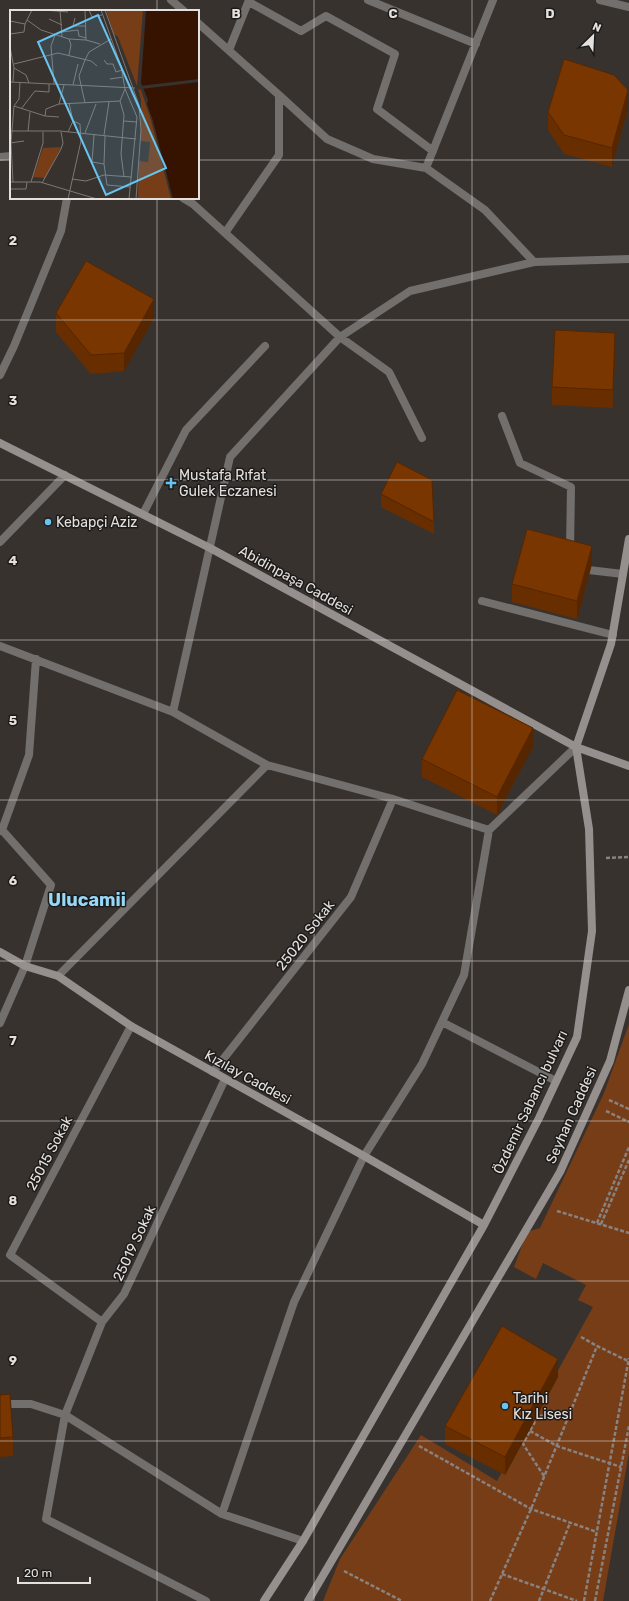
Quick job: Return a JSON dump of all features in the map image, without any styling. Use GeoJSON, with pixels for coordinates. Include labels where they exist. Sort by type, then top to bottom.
{"type":"FeatureCollection","features":[{"type":"Feature","properties":{"kind":"main road","name":"Abidinpaşa Caddesi"},"geometry":{"type":"LineString","coordinates":[[0,443],[210,548],[576,747],[629,766]]}},
{"type":"Feature","properties":{"kind":"main road","name":"Özdemir Sabancı bulvarı"},"geometry":{"type":"LineString","coordinates":[[264,1601],[303,1541],[484,1225],[577,1037],[592,931],[589,829],[576,747],[612,644],[629,539]]}},
{"type":"Feature","properties":{"kind":"main road","name":"Kızılay Caddesi"},"geometry":{"type":"LineString","coordinates":[[0,952],[26,966],[58,976],[131,1026],[484,1225]]}},
{"type":"Feature","properties":{"kind":"main road","name":"Seyhan Caddesi"},"geometry":{"type":"LineString","coordinates":[[308,1601],[560,1172],[610,1061],[629,990]]}},
{"type":"Feature","properties":{"kind":"street"},"geometry":{"type":"LineString","coordinates":[[171,0],[180,10]]}},
{"type":"Feature","properties":{"kind":"street"},"geometry":{"type":"LineString","coordinates":[[368,0],[476,44]]}},
{"type":"Feature","properties":{"kind":"street"},"geometry":{"type":"LineString","coordinates":[[426,168],[493,0]]}},
{"type":"Feature","properties":{"kind":"street"},"geometry":{"type":"LineString","coordinates":[[600,0],[629,7]]}},
{"type":"Feature","properties":{"kind":"street"},"geometry":{"type":"LineString","coordinates":[[229,50],[249,1],[301,31],[326,16],[395,54],[376,109],[433,151]]}},
{"type":"Feature","properties":{"kind":"street"},"geometry":{"type":"LineString","coordinates":[[199,24],[328,139],[373,159],[426,168],[485,210],[534,262]]}},
{"type":"Feature","properties":{"kind":"street"},"geometry":{"type":"LineString","coordinates":[[225,234],[278,155],[279,95]]}},
{"type":"Feature","properties":{"kind":"street"},"geometry":{"type":"LineString","coordinates":[[0,157],[10,156]]}},
{"type":"Feature","properties":{"kind":"street"},"geometry":{"type":"LineString","coordinates":[[0,375],[14,346],[61,231],[67,199]]}},
{"type":"Feature","properties":{"kind":"street"},"geometry":{"type":"LineString","coordinates":[[185,199],[193,204],[340,337],[389,372],[422,438]]}},
{"type":"Feature","properties":{"kind":"street"},"geometry":{"type":"LineString","coordinates":[[173,712],[230,457],[340,337],[410,291],[534,262],[629,259]]}},
{"type":"Feature","properties":{"kind":"street"},"geometry":{"type":"LineString","coordinates":[[143,514],[186,430],[265,346]]}},
{"type":"Feature","properties":{"kind":"street"},"geometry":{"type":"LineString","coordinates":[[502,416],[520,463],[571,487],[569,564],[623,574]]}},
{"type":"Feature","properties":{"kind":"street"},"geometry":{"type":"LineString","coordinates":[[0,542],[65,475]]}},
{"type":"Feature","properties":{"kind":"street"},"geometry":{"type":"LineString","coordinates":[[482,601],[613,635]]}},
{"type":"Feature","properties":{"kind":"street"},"geometry":{"type":"LineString","coordinates":[[0,646],[173,712],[267,765],[393,799],[489,830]]}},
{"type":"Feature","properties":{"kind":"street"},"geometry":{"type":"LineString","coordinates":[[0,1023],[26,966],[51,885],[1,830],[29,755],[36,659]]}},
{"type":"Feature","properties":{"kind":"street"},"geometry":{"type":"LineString","coordinates":[[222,1514],[294,1302],[364,1156],[422,1064],[464,975],[489,830],[576,747]]}},
{"type":"Feature","properties":{"kind":"street"},"geometry":{"type":"LineString","coordinates":[[58,976],[267,765]]}},
{"type":"Feature","properties":{"kind":"street","name":"25020 Sokak"},"geometry":{"type":"LineString","coordinates":[[213,1072],[351,897],[393,799]]}},
{"type":"Feature","properties":{"kind":"street"},"geometry":{"type":"LineString","coordinates":[[442,1022],[556,1081]]}},
{"type":"Feature","properties":{"kind":"street","name":"25015 Sokak"},"geometry":{"type":"LineString","coordinates":[[102,1322],[10,1255],[131,1026]]}},
{"type":"Feature","properties":{"kind":"street","name":"25019 Sokak"},"geometry":{"type":"LineString","coordinates":[[206,1601],[46,1518],[65,1416],[102,1322],[124,1294],[225,1079]]}},
{"type":"Feature","properties":{"kind":"street"},"geometry":{"type":"LineString","coordinates":[[0,1404],[31,1404],[65,1416],[222,1514],[303,1541]]}},
{"type":"Feature","properties":{"kind":"path"},"geometry":{"type":"LineString","coordinates":[[607,1098],[629,1109]]}},
{"type":"Feature","properties":{"kind":"path"},"geometry":{"type":"LineString","coordinates":[[602,1109],[629,1122]]}},
{"type":"Feature","properties":{"kind":"path"},"geometry":{"type":"LineString","coordinates":[[597,1223],[629,1147]]}},
{"type":"Feature","properties":{"kind":"path"},"geometry":{"type":"LineString","coordinates":[[601,1224],[629,1160]]}},
{"type":"Feature","properties":{"kind":"path"},"geometry":{"type":"LineString","coordinates":[[554,1210],[629,1233]]}},
{"type":"Feature","properties":{"kind":"path"},"geometry":{"type":"LineString","coordinates":[[581,1336],[597,1346],[629,1359],[584,1601]]}},
{"type":"Feature","properties":{"kind":"path"},"geometry":{"type":"LineString","coordinates":[[490,1601],[531,1509],[597,1346]]}},
{"type":"Feature","properties":{"kind":"path"},"geometry":{"type":"LineString","coordinates":[[544,1476],[522,1444],[538,1416],[570,1414]]}},
{"type":"Feature","properties":{"kind":"path"},"geometry":{"type":"LineString","coordinates":[[595,1601],[629,1426]]}},
{"type":"Feature","properties":{"kind":"path"},"geometry":{"type":"LineString","coordinates":[[530,1431],[557,1446],[621,1467]]}},
{"type":"Feature","properties":{"kind":"path"},"geometry":{"type":"LineString","coordinates":[[419,1446],[531,1509],[597,1532]]}},
{"type":"Feature","properties":{"kind":"path"},"geometry":{"type":"LineString","coordinates":[[539,1601],[570,1523]]}},
{"type":"Feature","properties":{"kind":"path"},"geometry":{"type":"LineString","coordinates":[[338,1568],[402,1601]]}},
{"type":"Feature","properties":{"kind":"path"},"geometry":{"type":"LineString","coordinates":[[502,1574],[577,1601]]}},
{"type":"Feature","properties":{"kind":"shaded area"},"geometry":{"type":"Polygon","coordinates":[[[629,1024],[629,1453],[603,1601],[323,1601],[340,1559],[421,1435],[497,1481],[593,1307],[578,1300],[586,1285],[543,1263],[536,1279],[514,1267],[527,1232],[540,1228],[604,1093],[629,1024]]]}},
{"type":"Feature","properties":{"kind":"building"},"geometry":{"type":"Polygon","coordinates":[[[564,59],[614,75],[628,90],[612,148],[564,135],[548,112],[564,59]]]}},
{"type":"Feature","properties":{"kind":"building"},"geometry":{"type":"Polygon","coordinates":[[[86,261],[154,299],[124,353],[91,355],[56,313],[86,261]]]}},
{"type":"Feature","properties":{"kind":"building"},"geometry":{"type":"Polygon","coordinates":[[[555,330],[615,333],[613,390],[552,387],[555,330]]]}},
{"type":"Feature","properties":{"kind":"building"},"geometry":{"type":"Polygon","coordinates":[[[397,462],[432,480],[434,522],[381,494],[397,462]]]}},
{"type":"Feature","properties":{"kind":"building"},"geometry":{"type":"Polygon","coordinates":[[[527,529],[592,546],[577,601],[512,584],[527,529]]]}},
{"type":"Feature","properties":{"kind":"building"},"geometry":{"type":"Polygon","coordinates":[[[457,690],[533,728],[497,797],[422,759],[457,690]]]}},
{"type":"Feature","properties":{"kind":"building"},"geometry":{"type":"Polygon","coordinates":[[[502,1326],[558,1359],[505,1457],[445,1426],[502,1326]]]}},
{"type":"Feature","properties":{"kind":"building"},"geometry":{"type":"Polygon","coordinates":[[[10,1394],[13,1437],[0,1438],[0,1395],[10,1394]]]}},
{"type":"Feature","properties":{"kind":"place","name":"Mustafa Rıfat Gulek Eczanesi"},"geometry":{"type":"Point","coordinates":[171,483]}},
{"type":"Feature","properties":{"kind":"place","name":"Kebapçi Aziz"},"geometry":{"type":"Point","coordinates":[48,522]}},
{"type":"Feature","properties":{"kind":"place","name":"Tarihi Kız Lisesi"},"geometry":{"type":"Point","coordinates":[505,1406]}},
{"type":"Feature","properties":{"kind":"district","name":"Ulucamii"},"geometry":{"type":"Point","coordinates":[87,900]}}]}
